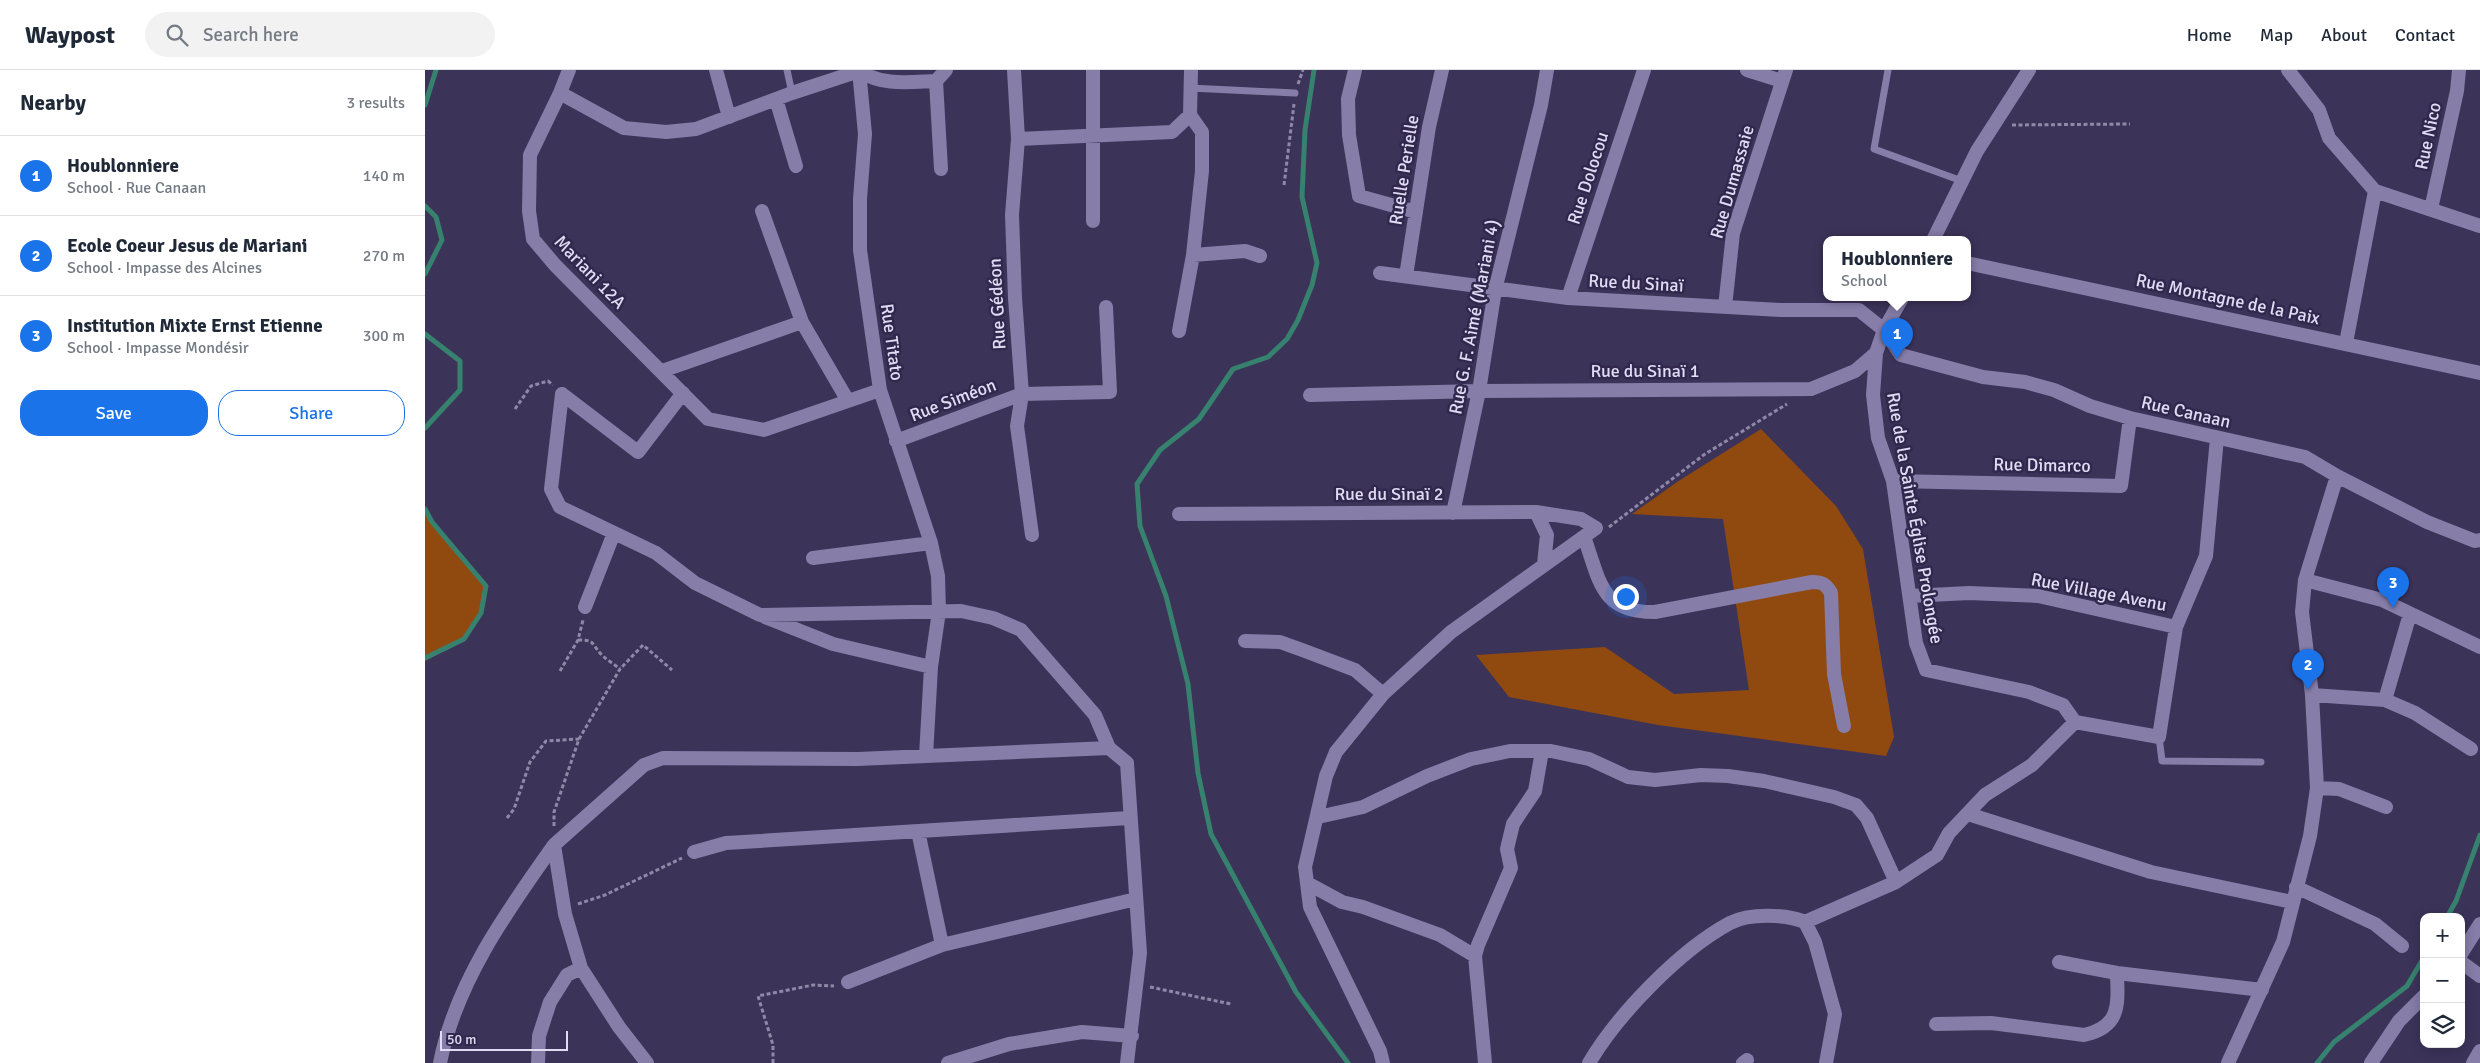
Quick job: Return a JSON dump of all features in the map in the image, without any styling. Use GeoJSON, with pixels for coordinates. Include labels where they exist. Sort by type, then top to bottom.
{"type":"FeatureCollection","features":[{"type":"Feature","properties":{"kind":"street","name":"Mariani 12A"},"geometry":{"type":"LineString","coordinates":[[569,70],[560,94],[530,155],[529,211],[533,239],[555,265],[662,371],[708,420],[764,430],[880,390]]}},
{"type":"Feature","properties":{"kind":"street"},"geometry":{"type":"LineString","coordinates":[[716,70],[729,117]]}},
{"type":"Feature","properties":{"kind":"street"},"geometry":{"type":"LineString","coordinates":[[941,169],[936,81],[946,70]]}},
{"type":"Feature","properties":{"kind":"street","name":"Rue Gédéon"},"geometry":{"type":"LineString","coordinates":[[1014,70],[1018,139],[1012,214],[1015,298],[1022,394],[1017,426],[1032,535]]}},
{"type":"Feature","properties":{"kind":"street"},"geometry":{"type":"LineString","coordinates":[[1093,70],[1095,137],[1093,221]]}},
{"type":"Feature","properties":{"kind":"street"},"geometry":{"type":"LineString","coordinates":[[1179,330],[1193,255],[1202,171],[1202,132],[1190,115],[1191,70]]}},
{"type":"Feature","properties":{"kind":"street"},"geometry":{"type":"LineString","coordinates":[[1355,70],[1348,99],[1349,135],[1359,196],[1416,212]]}},
{"type":"Feature","properties":{"kind":"street","name":"Ruelle Perielle"},"geometry":{"type":"LineString","coordinates":[[1406,276],[1429,127],[1442,70]]}},
{"type":"Feature","properties":{"kind":"street","name":"Rue G. F. Aimé (Mariani 4)"},"geometry":{"type":"LineString","coordinates":[[1453,513],[1479,391],[1495,290],[1541,104],[1547,70]]}},
{"type":"Feature","properties":{"kind":"street","name":"Rue Dolocou"},"geometry":{"type":"LineString","coordinates":[[1568,298],[1644,70]]}},
{"type":"Feature","properties":{"kind":"street"},"geometry":{"type":"LineString","coordinates":[[1747,70],[1784,76]]}},
{"type":"Feature","properties":{"kind":"street"},"geometry":{"type":"LineString","coordinates":[[1935,236],[1962,181],[1993,125],[2029,70]]}},
{"type":"Feature","properties":{"kind":"street"},"geometry":{"type":"LineString","coordinates":[[2288,70],[2319,110],[2329,138],[2375,191],[2480,226]]}},
{"type":"Feature","properties":{"kind":"street","name":"Rue Nico"},"geometry":{"type":"LineString","coordinates":[[2431,209],[2457,91],[2459,70]]}},
{"type":"Feature","properties":{"kind":"street"},"geometry":{"type":"LineString","coordinates":[[560,94],[624,128],[666,132],[696,129],[792,93],[859,71],[873,80],[936,81]]}},
{"type":"Feature","properties":{"kind":"street","name":"Rue Titato"},"geometry":{"type":"LineString","coordinates":[[859,71],[865,134],[860,199],[860,250],[880,390],[931,543],[938,576],[939,611],[931,668],[926,756]]}},
{"type":"Feature","properties":{"kind":"street","name":"Rue Dumassaie"},"geometry":{"type":"LineString","coordinates":[[1725,307],[1733,233],[1784,76]]}},
{"type":"Feature","properties":{"kind":"street"},"geometry":{"type":"LineString","coordinates":[[776,99],[796,166]]}},
{"type":"Feature","properties":{"kind":"street"},"geometry":{"type":"LineString","coordinates":[[1018,139],[1172,132],[1190,115]]}},
{"type":"Feature","properties":{"kind":"street"},"geometry":{"type":"LineString","coordinates":[[2346,343],[2375,191]]}},
{"type":"Feature","properties":{"kind":"street"},"geometry":{"type":"LineString","coordinates":[[762,212],[802,322],[848,401]]}},
{"type":"Feature","properties":{"kind":"street"},"geometry":{"type":"LineString","coordinates":[[1193,255],[1245,251],[1261,256]]}},
{"type":"Feature","properties":{"kind":"street","name":"Rue Montagne de la Paix"},"geometry":{"type":"LineString","coordinates":[[1971,264],[2480,373]]}},
{"type":"Feature","properties":{"kind":"street","name":"Rue du Sinaï"},"geometry":{"type":"LineString","coordinates":[[1380,273],[1495,290],[1568,298],[1725,307],[1859,310],[1884,330]]}},
{"type":"Feature","properties":{"kind":"street","name":"Rue de la Sainte Église Prolongée"},"geometry":{"type":"LineString","coordinates":[[1900,301],[1884,330],[1876,352],[1874,404],[1878,438],[1893,481],[1916,643],[1927,670],[2029,692],[2063,705],[2075,722]]}},
{"type":"Feature","properties":{"kind":"street","name":"Rue Siméon"},"geometry":{"type":"LineString","coordinates":[[896,442],[1022,394],[1110,392],[1106,306]]}},
{"type":"Feature","properties":{"kind":"street"},"geometry":{"type":"LineString","coordinates":[[662,371],[802,322]]}},
{"type":"Feature","properties":{"kind":"street","name":"Rue Canaan"},"geometry":{"type":"LineString","coordinates":[[1884,330],[1901,354],[1983,376],[2025,382],[2054,390],[2090,406],[2130,418],[2305,457],[2337,476],[2427,522],[2475,540],[2480,540]]}},
{"type":"Feature","properties":{"kind":"street"},"geometry":{"type":"LineString","coordinates":[[1811,389],[1855,371],[1876,352]]}},
{"type":"Feature","properties":{"kind":"street","name":"Rue du Sinaï 1"},"geometry":{"type":"LineString","coordinates":[[1310,395],[1479,391],[1811,389]]}},
{"type":"Feature","properties":{"kind":"street"},"geometry":{"type":"LineString","coordinates":[[563,394],[638,452],[683,393]]}},
{"type":"Feature","properties":{"kind":"street"},"geometry":{"type":"LineString","coordinates":[[563,394],[551,489],[560,508],[656,553],[695,582],[760,615],[833,644],[931,668]]}},
{"type":"Feature","properties":{"kind":"street","name":"Rue Dimarco"},"geometry":{"type":"LineString","coordinates":[[1893,481],[2121,486],[2130,418]]}},
{"type":"Feature","properties":{"kind":"street","name":"Rue Village Avenu"},"geometry":{"type":"LineString","coordinates":[[1910,596],[1969,593],[2038,596],[2176,627],[2206,556],[2217,438]]}},
{"type":"Feature","properties":{"kind":"street"},"geometry":{"type":"LineString","coordinates":[[2228,1063],[2283,942],[2310,836],[2317,788],[2312,695],[2302,612],[2305,580],[2337,476]]}},
{"type":"Feature","properties":{"kind":"street"},"geometry":{"type":"LineString","coordinates":[[1536,512],[1547,535],[1544,564]]}},
{"type":"Feature","properties":{"kind":"street","name":"Rue du Sinaï 2"},"geometry":{"type":"LineString","coordinates":[[1179,514],[1536,512],[1581,519],[1596,528]]}},
{"type":"Feature","properties":{"kind":"street"},"geometry":{"type":"LineString","coordinates":[[1383,1063],[1380,1051],[1310,907],[1305,867],[1326,776],[1336,752],[1383,694],[1451,632],[1596,528]]}},
{"type":"Feature","properties":{"kind":"street"},"geometry":{"type":"LineString","coordinates":[[585,607],[614,534]]}},
{"type":"Feature","properties":{"kind":"street"},"geometry":{"type":"LineString","coordinates":[[1584,536],[1603,588],[1612,602],[1625,610],[1655,612],[1811,582],[1821,582],[1827,586],[1831,593],[1834,674],[1844,726]]}},
{"type":"Feature","properties":{"kind":"street"},"geometry":{"type":"LineString","coordinates":[[813,558],[931,543]]}},
{"type":"Feature","properties":{"kind":"street"},"geometry":{"type":"LineString","coordinates":[[2305,580],[2382,600],[2480,647]]}},
{"type":"Feature","properties":{"kind":"street"},"geometry":{"type":"LineString","coordinates":[[760,615],[939,611],[969,613],[993,618],[1021,630],[1095,716],[1109,748],[1127,763],[1129,818],[1140,953],[1127,1063]]}},
{"type":"Feature","properties":{"kind":"street"},"geometry":{"type":"LineString","coordinates":[[2385,700],[2410,614]]}},
{"type":"Feature","properties":{"kind":"street"},"geometry":{"type":"LineString","coordinates":[[1805,922],[1896,882],[1937,855],[1949,833],[1985,795],[2032,765],[2075,722],[2159,737],[2176,627]]}},
{"type":"Feature","properties":{"kind":"street"},"geometry":{"type":"LineString","coordinates":[[1245,641],[1280,642],[1355,670],[1383,694]]}},
{"type":"Feature","properties":{"kind":"street"},"geometry":{"type":"LineString","coordinates":[[2312,695],[2385,700],[2415,713],[2471,749]]}},
{"type":"Feature","properties":{"kind":"street"},"geometry":{"type":"LineString","coordinates":[[440,1063],[447,1031],[454,1011],[503,916],[554,845],[643,765],[663,758],[858,759],[1109,748]]}},
{"type":"Feature","properties":{"kind":"street"},"geometry":{"type":"LineString","coordinates":[[1318,817],[1363,807],[1427,776],[1471,759],[1510,751],[1542,751],[1589,760],[1628,777],[1655,780],[1701,775],[1727,776],[1764,781],[1834,797],[1856,806],[1867,818],[1896,882]]}},
{"type":"Feature","properties":{"kind":"street"},"geometry":{"type":"LineString","coordinates":[[1485,1063],[1475,956],[1511,868],[1507,849],[1513,824],[1535,791],[1542,751]]}},
{"type":"Feature","properties":{"kind":"street"},"geometry":{"type":"LineString","coordinates":[[2317,788],[2339,788],[2387,807]]}},
{"type":"Feature","properties":{"kind":"street"},"geometry":{"type":"LineString","coordinates":[[1968,814],[2151,872],[2292,902]]}},
{"type":"Feature","properties":{"kind":"street"},"geometry":{"type":"LineString","coordinates":[[694,852],[726,843],[1129,818]]}},
{"type":"Feature","properties":{"kind":"street"},"geometry":{"type":"LineString","coordinates":[[918,831],[941,946]]}},
{"type":"Feature","properties":{"kind":"street"},"geometry":{"type":"LineString","coordinates":[[554,845],[564,909],[581,968],[619,1027],[647,1063]]}},
{"type":"Feature","properties":{"kind":"street"},"geometry":{"type":"LineString","coordinates":[[1307,882],[1341,902],[1363,907],[1440,935],[1475,956]]}},
{"type":"Feature","properties":{"kind":"street"},"geometry":{"type":"LineString","coordinates":[[2296,887],[2375,924],[2401,946]]}},
{"type":"Feature","properties":{"kind":"street"},"geometry":{"type":"LineString","coordinates":[[848,982],[941,946],[1136,899]]}},
{"type":"Feature","properties":{"kind":"street"},"geometry":{"type":"LineString","coordinates":[[1589,1063],[1601,1043],[1624,1016],[1667,971],[1697,946],[1731,922],[1766,916],[1792,916],[1805,922],[1815,942],[1835,1014],[1826,1063]]}},
{"type":"Feature","properties":{"kind":"street"},"geometry":{"type":"LineString","coordinates":[[2465,948],[2480,924]]}},
{"type":"Feature","properties":{"kind":"street"},"geometry":{"type":"LineString","coordinates":[[2059,962],[2117,973],[2262,990]]}},
{"type":"Feature","properties":{"kind":"street"},"geometry":{"type":"LineString","coordinates":[[2465,965],[2480,976]]}},
{"type":"Feature","properties":{"kind":"street"},"geometry":{"type":"LineString","coordinates":[[538,1063],[539,1036],[550,1002],[567,975],[581,968]]}},
{"type":"Feature","properties":{"kind":"street"},"geometry":{"type":"LineString","coordinates":[[1936,1024],[1991,1023],[2084,1036],[2098,1032],[2113,1020],[2118,1006],[2117,973]]}},
{"type":"Feature","properties":{"kind":"street"},"geometry":{"type":"LineString","coordinates":[[2371,1063],[2399,1020],[2420,1000]]}},
{"type":"Feature","properties":{"kind":"street"},"geometry":{"type":"LineString","coordinates":[[956,1062],[1009,1044],[1082,1032],[1131,1036]]}},
{"type":"Feature","properties":{"kind":"street"},"geometry":{"type":"LineString","coordinates":[[2473,1063],[2480,1051]]}},
{"type":"Feature","properties":{"kind":"lane"},"geometry":{"type":"LineString","coordinates":[[787,70],[792,93]]}},
{"type":"Feature","properties":{"kind":"lane"},"geometry":{"type":"LineString","coordinates":[[1888,70],[1874,149],[1962,181]]}},
{"type":"Feature","properties":{"kind":"lane"},"geometry":{"type":"LineString","coordinates":[[1191,88],[1295,93]]}},
{"type":"Feature","properties":{"kind":"lane"},"geometry":{"type":"LineString","coordinates":[[2159,737],[2162,762],[2261,762]]}},
{"type":"Feature","properties":{"kind":"path"},"geometry":{"type":"LineString","coordinates":[[1284,186],[1295,93],[1303,70]]}},
{"type":"Feature","properties":{"kind":"path"},"geometry":{"type":"LineString","coordinates":[[1993,125],[2130,124]]}},
{"type":"Feature","properties":{"kind":"path"},"geometry":{"type":"LineString","coordinates":[[515,409],[531,386],[549,381],[563,394]]}},
{"type":"Feature","properties":{"kind":"path"},"geometry":{"type":"LineString","coordinates":[[1596,528],[1606,529],[1705,454],[1811,389]]}},
{"type":"Feature","properties":{"kind":"path"},"geometry":{"type":"LineString","coordinates":[[560,671],[578,640],[585,607]]}},
{"type":"Feature","properties":{"kind":"path"},"geometry":{"type":"LineString","coordinates":[[578,640],[589,640],[596,645],[599,653],[620,669]]}},
{"type":"Feature","properties":{"kind":"path"},"geometry":{"type":"LineString","coordinates":[[554,845],[554,812],[579,739],[620,669],[643,645],[672,670]]}},
{"type":"Feature","properties":{"kind":"path"},"geometry":{"type":"LineString","coordinates":[[507,818],[513,809],[531,762],[546,741],[579,739]]}},
{"type":"Feature","properties":{"kind":"path"},"geometry":{"type":"LineString","coordinates":[[564,909],[605,895],[694,852]]}},
{"type":"Feature","properties":{"kind":"path"},"geometry":{"type":"LineString","coordinates":[[773,1063],[773,1045],[758,996],[813,985],[835,986],[848,982]]}},
{"type":"Feature","properties":{"kind":"path"},"geometry":{"type":"LineString","coordinates":[[1137,985],[1231,1004]]}},
{"type":"Feature","properties":{"kind":"shaded area"},"geometry":{"type":"Polygon","coordinates":[[[1761,429],[1836,506],[1863,549],[1894,737],[1886,756],[1658,725],[1509,697],[1476,655],[1605,647],[1674,694],[1749,690],[1723,519],[1632,514],[1677,482],[1761,429]]]}},
{"type":"Feature","properties":{"kind":"shaded area"},"geometry":{"type":"Polygon","coordinates":[[[425,512],[485,586],[481,613],[464,640],[425,661],[425,512]]]}},
{"type":"Feature","properties":{"kind":"waterway"},"geometry":{"type":"LineString","coordinates":[[425,105],[436,70]]}},
{"type":"Feature","properties":{"kind":"waterway"},"geometry":{"type":"LineString","coordinates":[[1314,70],[1305,130],[1302,197],[1317,263],[1312,285],[1298,320],[1287,339],[1268,357],[1233,369],[1199,419],[1160,450],[1137,484],[1140,526],[1166,596],[1188,684],[1198,773],[1211,834],[1296,992],[1348,1063]]}},
{"type":"Feature","properties":{"kind":"waterway"},"geometry":{"type":"LineString","coordinates":[[425,206],[436,217],[442,240],[425,274]]}},
{"type":"Feature","properties":{"kind":"waterway"},"geometry":{"type":"LineString","coordinates":[[425,334],[460,361],[460,390],[425,428]]}},
{"type":"Feature","properties":{"kind":"waterway"},"geometry":{"type":"LineString","coordinates":[[425,509],[432,522],[486,586],[481,613],[464,639],[425,658]]}},
{"type":"Feature","properties":{"kind":"waterway"},"geometry":{"type":"LineString","coordinates":[[2449,913],[2456,901],[2480,835]]}},
{"type":"Feature","properties":{"kind":"waterway"},"geometry":{"type":"LineString","coordinates":[[2317,1063],[2334,1042],[2407,986],[2423,958]]}},
{"type":"Feature","properties":{"kind":"place","name":"Houblonniere"},"geometry":{"type":"Point","coordinates":[1897,359]}},
{"type":"Feature","properties":{"kind":"place","name":"Institution Mixte Ernst Etienne"},"geometry":{"type":"Point","coordinates":[2393,608]}},
{"type":"Feature","properties":{"kind":"place","name":"Ecole Coeur Jesus de Mariani"},"geometry":{"type":"Point","coordinates":[2308,690]}}]}
